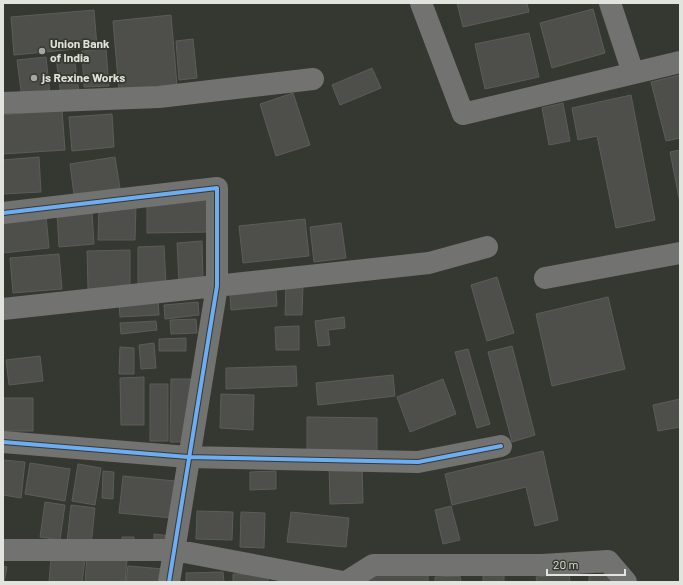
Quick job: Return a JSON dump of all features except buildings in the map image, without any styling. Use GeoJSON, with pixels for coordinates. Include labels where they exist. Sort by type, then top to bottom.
{"type":"FeatureCollection","features":[{"type":"Feature","properties":{"kind":"street"},"geometry":{"type":"LineString","coordinates":[[421,3],[463,114],[680,62]]}},
{"type":"Feature","properties":{"kind":"street"},"geometry":{"type":"LineString","coordinates":[[610,3],[633,74]]}},
{"type":"Feature","properties":{"kind":"street"},"geometry":{"type":"LineString","coordinates":[[3,103],[159,96],[313,79]]}},
{"type":"Feature","properties":{"kind":"street"},"geometry":{"type":"LineString","coordinates":[[3,213],[216,188],[217,286],[188,457],[169,582]]}},
{"type":"Feature","properties":{"kind":"street"},"geometry":{"type":"LineString","coordinates":[[3,309],[429,263],[487,247]]}},
{"type":"Feature","properties":{"kind":"street"},"geometry":{"type":"LineString","coordinates":[[545,278],[680,253]]}},
{"type":"Feature","properties":{"kind":"street"},"geometry":{"type":"LineString","coordinates":[[3,442],[188,457],[418,462],[501,446]]}},
{"type":"Feature","properties":{"kind":"street"},"geometry":{"type":"LineString","coordinates":[[3,550],[174,550],[343,582]]}},
{"type":"Feature","properties":{"kind":"street"},"geometry":{"type":"LineString","coordinates":[[346,582],[373,564],[542,565],[608,561],[626,582]]}},
{"type":"Feature","properties":{"kind":"cycle path"},"geometry":{"type":"LineString","coordinates":[[3,213],[217,188],[217,286],[169,582]]}},
{"type":"Feature","properties":{"kind":"cycle path"},"geometry":{"type":"LineString","coordinates":[[3,442],[188,457],[418,462],[501,446]]}},
{"type":"Feature","properties":{"kind":"place","name":"Union Bank of India"},"geometry":{"type":"Point","coordinates":[42,51]}},
{"type":"Feature","properties":{"kind":"place","name":"js Rexine Works"},"geometry":{"type":"Point","coordinates":[34,78]}}]}
